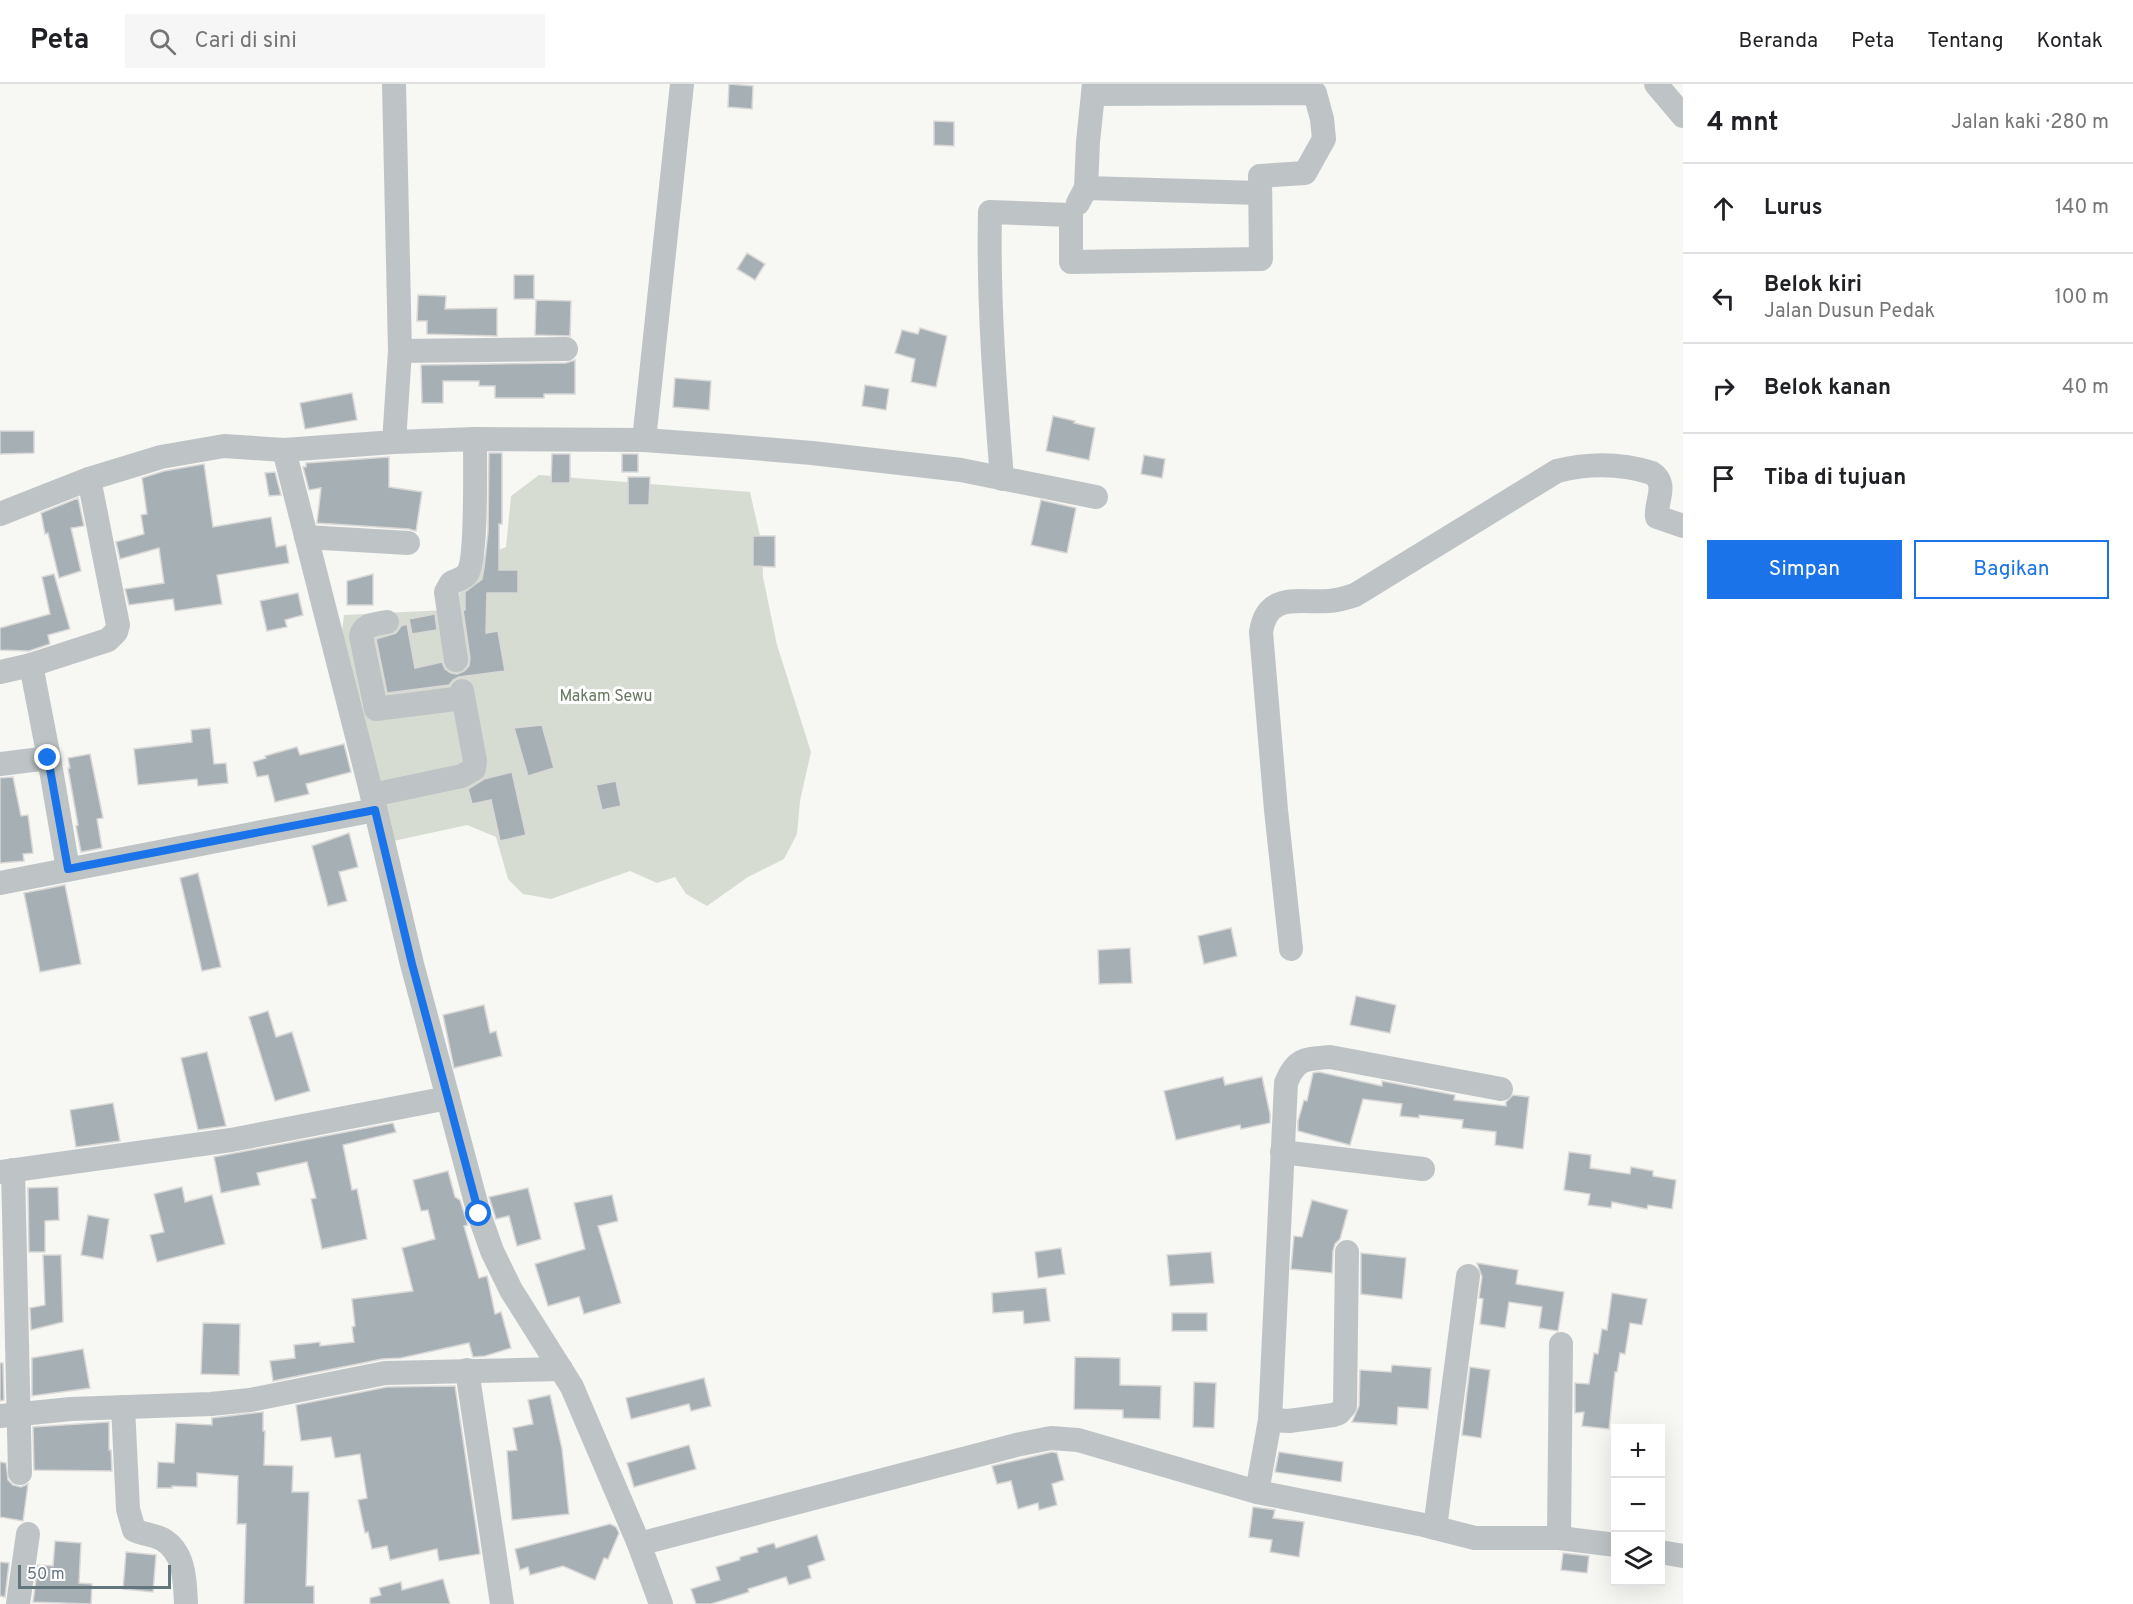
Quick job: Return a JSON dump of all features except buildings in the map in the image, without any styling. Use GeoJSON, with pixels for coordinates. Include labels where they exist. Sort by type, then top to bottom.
{"type":"FeatureCollection","features":[{"type":"Feature","properties":{"kind":"street"},"geometry":{"type":"LineString","coordinates":[[394,84],[400,351],[394,442]]}},
{"type":"Feature","properties":{"kind":"street"},"geometry":{"type":"LineString","coordinates":[[644,440],[682,84]]}},
{"type":"Feature","properties":{"kind":"street"},"geometry":{"type":"LineString","coordinates":[[1656,84],[1683,116]]}},
{"type":"Feature","properties":{"kind":"street"},"geometry":{"type":"LineString","coordinates":[[1312,88],[1322,119],[1324,139],[1305,173],[1260,176],[1261,259],[1071,261],[1071,216],[1086,188],[1093,89],[1312,88]]}},
{"type":"Feature","properties":{"kind":"street"},"geometry":{"type":"LineString","coordinates":[[1086,188],[1260,193]]}},
{"type":"Feature","properties":{"kind":"street"},"geometry":{"type":"LineString","coordinates":[[1002,479],[993,363],[989,254],[990,212],[1071,216]]}},
{"type":"Feature","properties":{"kind":"street"},"geometry":{"type":"LineString","coordinates":[[400,351],[566,349]]}},
{"type":"Feature","properties":{"kind":"street"},"geometry":{"type":"LineString","coordinates":[[456,660],[446,592],[451,583],[462,578],[470,568],[474,536],[475,440]]}},
{"type":"Feature","properties":{"kind":"street"},"geometry":{"type":"LineString","coordinates":[[0,514],[89,479],[161,457],[224,446],[284,450],[394,442],[475,440],[644,440],[823,454],[961,470],[1096,497]]}},
{"type":"Feature","properties":{"kind":"street"},"geometry":{"type":"LineString","coordinates":[[284,450],[374,803],[412,964],[479,1214],[492,1251],[511,1290],[572,1387],[639,1544],[661,1604]]}},
{"type":"Feature","properties":{"kind":"street"},"geometry":{"type":"LineString","coordinates":[[1291,949],[1276,810],[1261,632],[1268,610],[1288,602],[1327,602],[1355,595],[1557,471],[1580,465],[1603,464],[1652,473],[1661,482],[1657,517],[1683,526]]}},
{"type":"Feature","properties":{"kind":"street"},"geometry":{"type":"LineString","coordinates":[[0,672],[31,665],[108,640],[116,632],[118,625],[89,479]]}},
{"type":"Feature","properties":{"kind":"street"},"geometry":{"type":"LineString","coordinates":[[306,537],[408,543]]}},
{"type":"Feature","properties":{"kind":"street"},"geometry":{"type":"LineString","coordinates":[[0,883],[374,803],[470,773],[474,769],[475,761],[462,694],[379,710],[374,706],[361,632],[366,627],[387,622]]}},
{"type":"Feature","properties":{"kind":"street"},"geometry":{"type":"LineString","coordinates":[[31,665],[68,869]]}},
{"type":"Feature","properties":{"kind":"street"},"geometry":{"type":"LineString","coordinates":[[346,697],[372,693]]}},
{"type":"Feature","properties":{"kind":"street"},"geometry":{"type":"LineString","coordinates":[[0,764],[48,758]]}},
{"type":"Feature","properties":{"kind":"street"},"geometry":{"type":"LineString","coordinates":[[1257,1492],[1270,1420],[1286,1083],[1292,1067],[1308,1058],[1330,1057],[1501,1089]]}},
{"type":"Feature","properties":{"kind":"street"},"geometry":{"type":"LineString","coordinates":[[20,1473],[9,1415],[7,1171],[231,1140],[447,1098]]}},
{"type":"Feature","properties":{"kind":"street"},"geometry":{"type":"LineString","coordinates":[[1282,1152],[1423,1169]]}},
{"type":"Feature","properties":{"kind":"street"},"geometry":{"type":"LineString","coordinates":[[1270,1420],[1289,1421],[1333,1415],[1339,1413],[1345,1406],[1347,1252]]}},
{"type":"Feature","properties":{"kind":"street"},"geometry":{"type":"LineString","coordinates":[[1435,1528],[1468,1276]]}},
{"type":"Feature","properties":{"kind":"street"},"geometry":{"type":"LineString","coordinates":[[1559,1538],[1561,1344]]}},
{"type":"Feature","properties":{"kind":"street"},"geometry":{"type":"LineString","coordinates":[[9,1415],[250,1400],[385,1373],[561,1369]]}},
{"type":"Feature","properties":{"kind":"street"},"geometry":{"type":"LineString","coordinates":[[467,1370],[502,1604]]}},
{"type":"Feature","properties":{"kind":"street"},"geometry":{"type":"LineString","coordinates":[[123,1407],[128,1509],[134,1530],[162,1539],[178,1554],[185,1576],[186,1604]]}},
{"type":"Feature","properties":{"kind":"street"},"geometry":{"type":"LineString","coordinates":[[639,1544],[1016,1445],[1051,1438],[1078,1440],[1257,1492],[1475,1538],[1559,1538],[1611,1544]]}},
{"type":"Feature","properties":{"kind":"street"},"geometry":{"type":"LineString","coordinates":[[18,1604],[28,1534]]}},
{"type":"Feature","properties":{"kind":"street"},"geometry":{"type":"LineString","coordinates":[[1665,1553],[1683,1556]]}},
{"type":"Feature","properties":{"kind":"green space","name":"Makam Sewu"},"geometry":{"type":"Polygon","coordinates":[[[539,475],[750,492],[762,545],[763,577],[777,645],[811,752],[800,801],[797,834],[784,859],[748,877],[707,906],[686,894],[675,877],[657,883],[630,871],[551,899],[523,894],[508,879],[496,837],[467,825],[389,842],[340,647],[344,615],[446,610],[474,576],[480,557],[506,547],[511,496],[539,475]]]}},
{"type":"Feature","properties":{"kind":"route"},"geometry":{"type":"LineString","coordinates":[[48,758],[68,869],[375,810],[412,964],[479,1214]]}}]}
